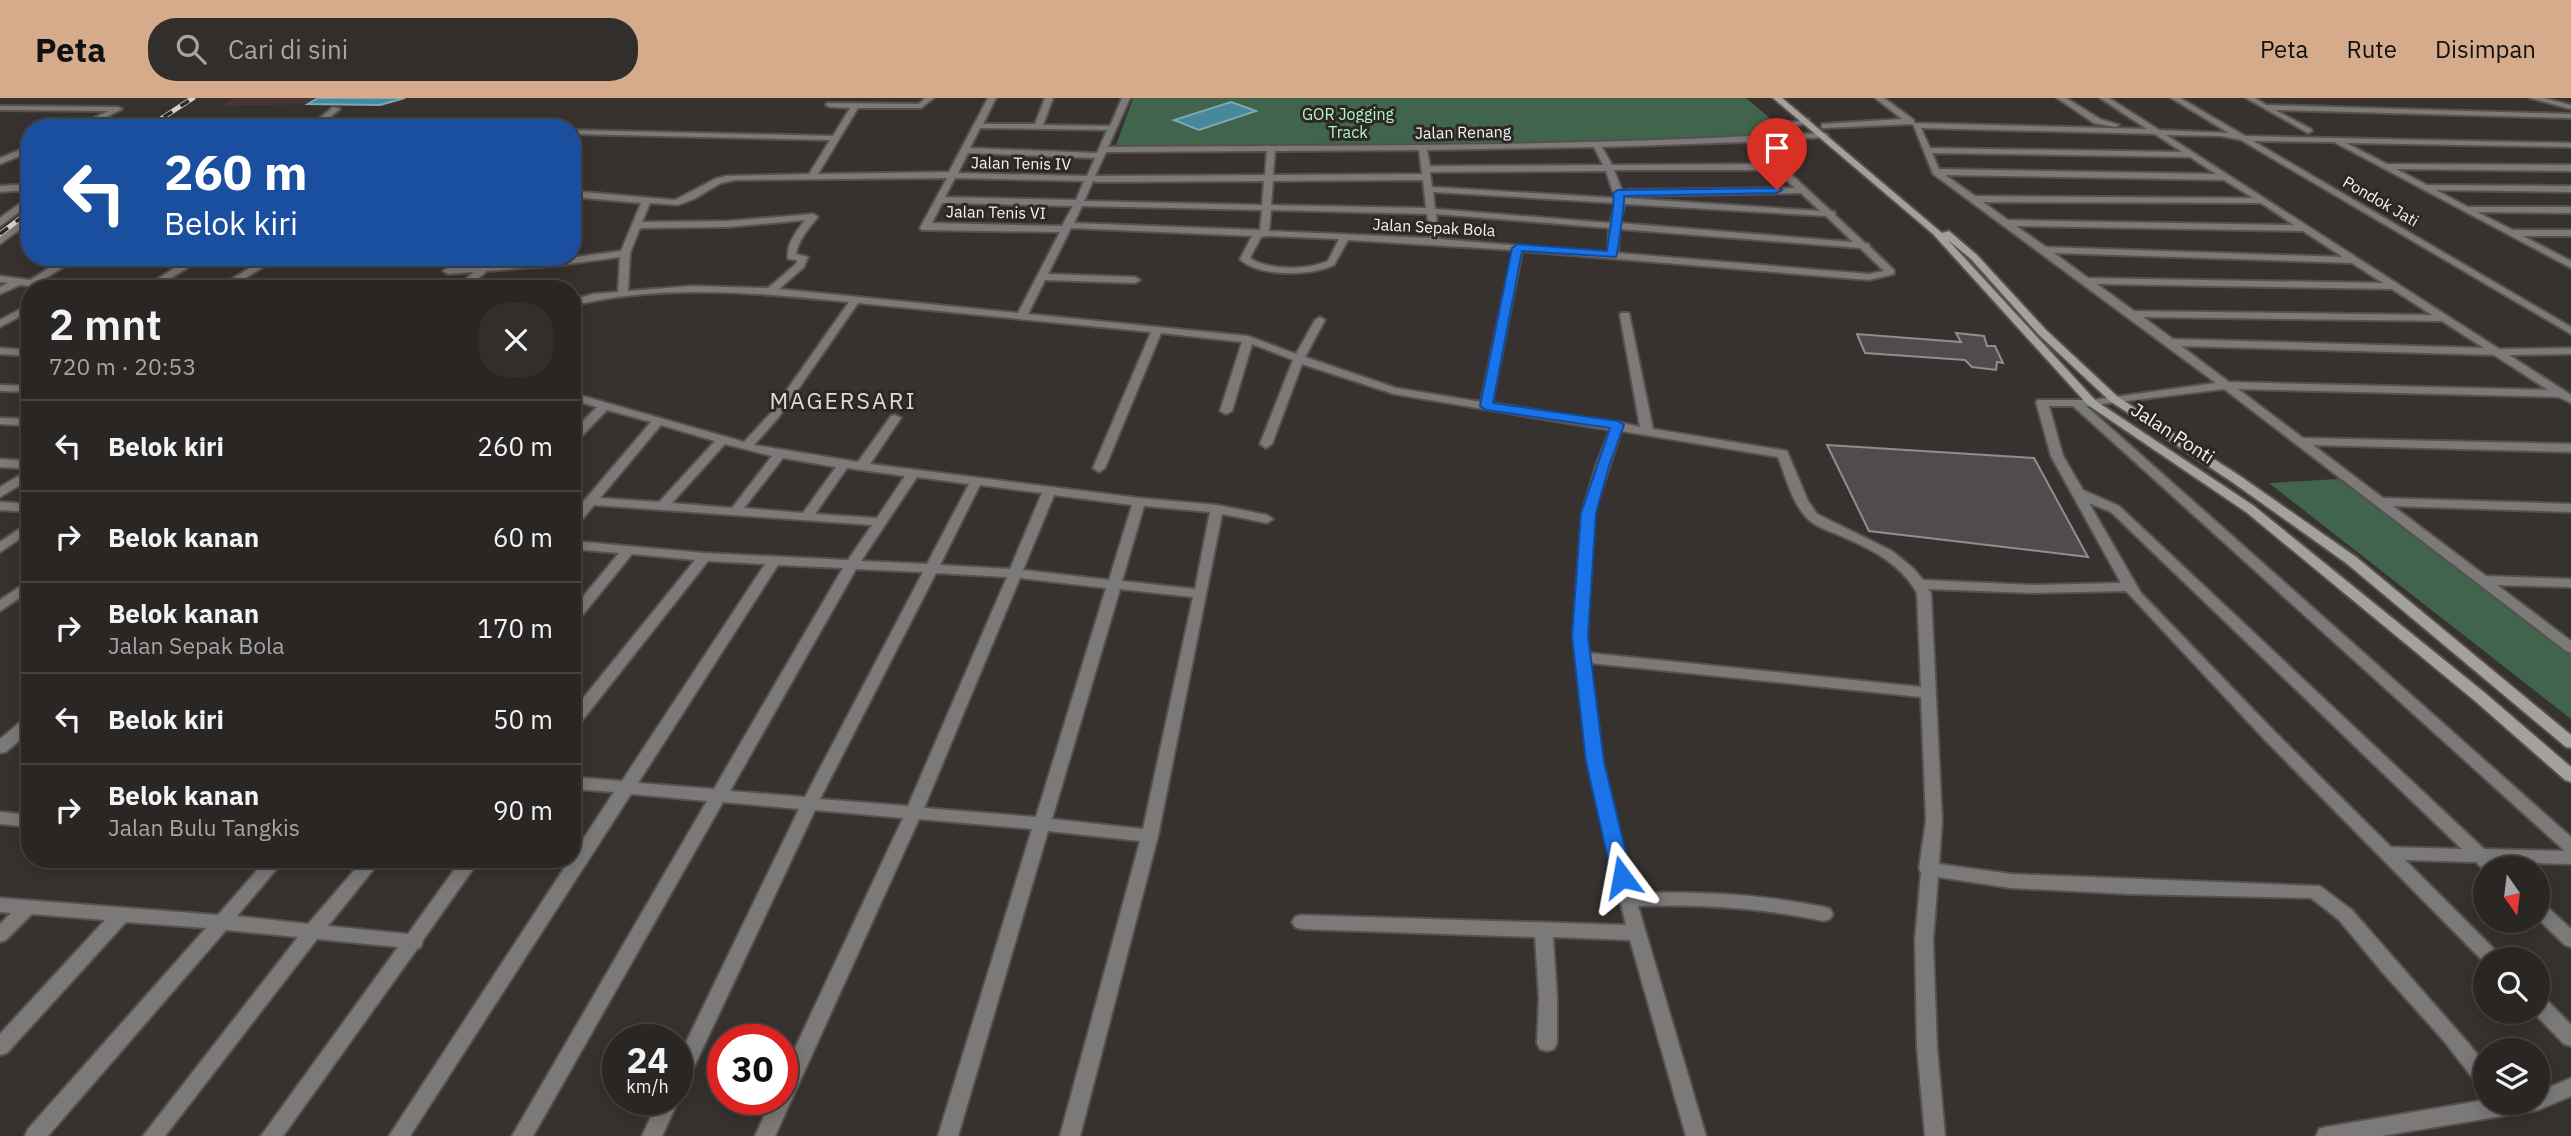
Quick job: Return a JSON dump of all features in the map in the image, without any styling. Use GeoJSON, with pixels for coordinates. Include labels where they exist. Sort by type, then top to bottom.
{"type":"FeatureCollection","features":[{"type":"Feature","properties":{"kind":"main road","name":"Jalan Ponti"},"geometry":{"type":"LineString","coordinates":[[1777,98],[1807,116],[1974,257],[2042,332],[2114,399],[2236,478],[2351,561],[2571,743]]}},
{"type":"Feature","properties":{"kind":"main road"},"geometry":{"type":"LineString","coordinates":[[1786,105],[1800,104]]}},
{"type":"Feature","properties":{"kind":"main road","name":"Jalan Ponti"},"geometry":{"type":"LineString","coordinates":[[1825,131],[1936,232],[2092,402],[2250,509],[2480,697],[2571,776]]}},
{"type":"Feature","properties":{"kind":"street"},"geometry":{"type":"LineString","coordinates":[[830,105],[921,107],[930,98]]}},
{"type":"Feature","properties":{"kind":"street"},"geometry":{"type":"LineString","coordinates":[[992,98],[939,200],[1431,211],[1866,246]]}},
{"type":"Feature","properties":{"kind":"street"},"geometry":{"type":"LineString","coordinates":[[1038,128],[1049,98]]}},
{"type":"Feature","properties":{"kind":"street"},"geometry":{"type":"LineString","coordinates":[[1022,315],[1078,205],[1126,98]]}},
{"type":"Feature","properties":{"kind":"street"},"geometry":{"type":"LineString","coordinates":[[1879,98],[1895,98]]}},
{"type":"Feature","properties":{"kind":"street"},"geometry":{"type":"LineString","coordinates":[[1879,98],[1912,123],[1936,172],[2170,342],[2571,648]]}},
{"type":"Feature","properties":{"kind":"street"},"geometry":{"type":"LineString","coordinates":[[2061,98],[2103,124],[2225,131]]}},
{"type":"Feature","properties":{"kind":"street"},"geometry":{"type":"LineString","coordinates":[[2104,98],[2566,397]]}},
{"type":"Feature","properties":{"kind":"street","name":"Pondok Jati"},"geometry":{"type":"LineString","coordinates":[[2175,98],[2225,131],[2259,138],[2571,320]]}},
{"type":"Feature","properties":{"kind":"street","name":"Pondok Jati"},"geometry":{"type":"LineString","coordinates":[[2188,98],[2571,331]]}},
{"type":"Feature","properties":{"kind":"street"},"geometry":{"type":"LineString","coordinates":[[2250,98],[2308,131]]}},
{"type":"Feature","properties":{"kind":"street"},"geometry":{"type":"LineString","coordinates":[[2533,98],[2571,107]]}},
{"type":"Feature","properties":{"kind":"street"},"geometry":{"type":"LineString","coordinates":[[2553,103],[2571,115]]}},
{"type":"Feature","properties":{"kind":"street"},"geometry":{"type":"LineString","coordinates":[[812,176],[855,106]]}},
{"type":"Feature","properties":{"kind":"street"},"geometry":{"type":"LineString","coordinates":[[0,107],[118,109],[97,119]]}},
{"type":"Feature","properties":{"kind":"street"},"geometry":{"type":"LineString","coordinates":[[2264,107],[2571,115]]}},
{"type":"Feature","properties":{"kind":"street"},"geometry":{"type":"LineString","coordinates":[[323,119],[336,109]]}},
{"type":"Feature","properties":{"kind":"street"},"geometry":{"type":"LineString","coordinates":[[1793,137],[1790,125],[1807,116]]}},
{"type":"Feature","properties":{"kind":"street","name":"Jalan Renang"},"geometry":{"type":"LineString","coordinates":[[965,150],[1102,153],[1749,140],[1912,123],[2157,133],[2225,131]]}},
{"type":"Feature","properties":{"kind":"street"},"geometry":{"type":"LineString","coordinates":[[977,126],[1113,128]]}},
{"type":"Feature","properties":{"kind":"street"},"geometry":{"type":"LineString","coordinates":[[2244,134],[2308,131],[2571,139]]}},
{"type":"Feature","properties":{"kind":"street"},"geometry":{"type":"LineString","coordinates":[[581,132],[834,138]]}},
{"type":"Feature","properties":{"kind":"street"},"geometry":{"type":"LineString","coordinates":[[2259,138],[2571,145]]}},
{"type":"Feature","properties":{"kind":"street"},"geometry":{"type":"LineString","coordinates":[[2334,139],[2571,265]]}},
{"type":"Feature","properties":{"kind":"street"},"geometry":{"type":"LineString","coordinates":[[1749,140],[1866,246]]}},
{"type":"Feature","properties":{"kind":"street"},"geometry":{"type":"LineString","coordinates":[[1596,143],[1609,168],[1619,197],[1613,255]]}},
{"type":"Feature","properties":{"kind":"street"},"geometry":{"type":"LineString","coordinates":[[1423,147],[1435,241]]}},
{"type":"Feature","properties":{"kind":"street"},"geometry":{"type":"LineString","coordinates":[[1271,149],[1267,206],[1261,235],[1245,259],[1251,266],[1260,268],[1314,268],[1332,262],[1344,238]]}},
{"type":"Feature","properties":{"kind":"street"},"geometry":{"type":"LineString","coordinates":[[1927,150],[2189,155]]}},
{"type":"Feature","properties":{"kind":"street"},"geometry":{"type":"LineString","coordinates":[[0,161],[21,153]]}},
{"type":"Feature","properties":{"kind":"street"},"geometry":{"type":"LineString","coordinates":[[2385,166],[2571,168]]}},
{"type":"Feature","properties":{"kind":"street","name":"Jalan Tenis IV"},"geometry":{"type":"LineString","coordinates":[[581,195],[646,202],[681,202],[709,183],[727,177],[1269,179],[1609,168],[1778,167]]}},
{"type":"Feature","properties":{"kind":"street"},"geometry":{"type":"LineString","coordinates":[[1936,172],[2225,177]]}},
{"type":"Feature","properties":{"kind":"street"},"geometry":{"type":"LineString","coordinates":[[2426,187],[2571,189]]}},
{"type":"Feature","properties":{"kind":"street"},"geometry":{"type":"LineString","coordinates":[[0,189],[21,188]]}},
{"type":"Feature","properties":{"kind":"street"},"geometry":{"type":"LineString","coordinates":[[1428,189],[1619,197],[1832,214]]}},
{"type":"Feature","properties":{"kind":"street"},"geometry":{"type":"LineString","coordinates":[[1619,197],[1804,190]]}},
{"type":"Feature","properties":{"kind":"street"},"geometry":{"type":"LineString","coordinates":[[1975,199],[2262,201]]}},
{"type":"Feature","properties":{"kind":"street","name":"Jalan Tenis VI"},"geometry":{"type":"LineString","coordinates":[[939,200],[925,227],[1066,227]]}},
{"type":"Feature","properties":{"kind":"street"},"geometry":{"type":"LineString","coordinates":[[623,294],[625,253],[646,202]]}},
{"type":"Feature","properties":{"kind":"street"},"geometry":{"type":"LineString","coordinates":[[0,223],[21,206]]}},
{"type":"Feature","properties":{"kind":"street"},"geometry":{"type":"LineString","coordinates":[[2466,208],[2571,210]]}},
{"type":"Feature","properties":{"kind":"street"},"geometry":{"type":"LineString","coordinates":[[637,225],[728,224],[813,217],[801,230],[791,251],[791,257],[803,257],[801,265],[770,291]]}},
{"type":"Feature","properties":{"kind":"street"},"geometry":{"type":"LineString","coordinates":[[2006,223],[2302,228]]}},
{"type":"Feature","properties":{"kind":"street"},"geometry":{"type":"LineString","coordinates":[[0,241],[21,224]]}},
{"type":"Feature","properties":{"kind":"street","name":"Jalan Sepak Bola"},"geometry":{"type":"LineString","coordinates":[[1066,227],[1435,241],[1883,276],[1891,272],[1866,246]]}},
{"type":"Feature","properties":{"kind":"street"},"geometry":{"type":"LineString","coordinates":[[2512,233],[2571,233]]}},
{"type":"Feature","properties":{"kind":"street"},"geometry":{"type":"LineString","coordinates":[[1486,406],[1518,248]]}},
{"type":"Feature","properties":{"kind":"street"},"geometry":{"type":"LineString","coordinates":[[2042,250],[2352,260]]}},
{"type":"Feature","properties":{"kind":"street"},"geometry":{"type":"LineString","coordinates":[[581,259],[625,253]]}},
{"type":"Feature","properties":{"kind":"street"},"geometry":{"type":"LineString","coordinates":[[2559,258],[2571,258]]}},
{"type":"Feature","properties":{"kind":"street"},"geometry":{"type":"LineString","coordinates":[[37,280],[59,266]]}},
{"type":"Feature","properties":{"kind":"street"},"geometry":{"type":"LineString","coordinates":[[162,280],[184,266]]}},
{"type":"Feature","properties":{"kind":"street"},"geometry":{"type":"LineString","coordinates":[[236,280],[259,266]]}},
{"type":"Feature","properties":{"kind":"street"},"geometry":{"type":"LineString","coordinates":[[448,271],[510,266]]}},
{"type":"Feature","properties":{"kind":"street"},"geometry":{"type":"LineString","coordinates":[[470,280],[484,268]]}},
{"type":"Feature","properties":{"kind":"street"},"geometry":{"type":"LineString","coordinates":[[1041,278],[1135,280]]}},
{"type":"Feature","properties":{"kind":"street"},"geometry":{"type":"LineString","coordinates":[[0,279],[19,281]]}},
{"type":"Feature","properties":{"kind":"street"},"geometry":{"type":"LineString","coordinates":[[0,291],[19,281]]}},
{"type":"Feature","properties":{"kind":"street"},"geometry":{"type":"LineString","coordinates":[[2086,281],[2392,286]]}},
{"type":"Feature","properties":{"kind":"street"},"geometry":{"type":"LineString","coordinates":[[581,300],[623,294],[710,288],[770,291],[1248,339],[1394,391],[1618,425],[1783,454],[1811,515],[1825,525],[1878,548],[1906,567],[1920,584],[1926,609],[1934,820],[1924,940],[1927,1047],[1935,1136]]}},
{"type":"Feature","properties":{"kind":"street"},"geometry":{"type":"LineString","coordinates":[[746,447],[774,416],[856,299]]}},
{"type":"Feature","properties":{"kind":"street"},"geometry":{"type":"LineString","coordinates":[[0,324],[21,312]]}},
{"type":"Feature","properties":{"kind":"street"},"geometry":{"type":"LineString","coordinates":[[2129,314],[2443,318]]}},
{"type":"Feature","properties":{"kind":"street"},"geometry":{"type":"LineString","coordinates":[[1625,315],[1647,431]]}},
{"type":"Feature","properties":{"kind":"street"},"geometry":{"type":"LineString","coordinates":[[1266,444],[1299,358],[1320,320]]}},
{"type":"Feature","properties":{"kind":"street"},"geometry":{"type":"LineString","coordinates":[[1100,468],[1157,330]]}},
{"type":"Feature","properties":{"kind":"street"},"geometry":{"type":"LineString","coordinates":[[1226,411],[1248,339]]}},
{"type":"Feature","properties":{"kind":"street"},"geometry":{"type":"LineString","coordinates":[[2170,342],[2498,352],[2571,351]]}},
{"type":"Feature","properties":{"kind":"street"},"geometry":{"type":"LineString","coordinates":[[2481,947],[2268,734],[2135,595],[2057,456],[2042,402],[2092,402],[2225,385],[2566,397]]}},
{"type":"Feature","properties":{"kind":"street"},"geometry":{"type":"LineString","coordinates":[[0,387],[21,388]]}},
{"type":"Feature","properties":{"kind":"street"},"geometry":{"type":"LineString","coordinates":[[581,399],[746,447],[780,453],[1139,502],[1217,509],[1267,519]]}},
{"type":"Feature","properties":{"kind":"street"},"geometry":{"type":"LineString","coordinates":[[2076,403],[2571,847]]}},
{"type":"Feature","properties":{"kind":"street"},"geometry":{"type":"LineString","coordinates":[[581,430],[604,406]]}},
{"type":"Feature","properties":{"kind":"street"},"geometry":{"type":"LineString","coordinates":[[862,466],[895,418]]}},
{"type":"Feature","properties":{"kind":"street"},"geometry":{"type":"LineString","coordinates":[[0,421],[21,422]]}},
{"type":"Feature","properties":{"kind":"street"},"geometry":{"type":"LineString","coordinates":[[581,512],[658,421]]}},
{"type":"Feature","properties":{"kind":"street"},"geometry":{"type":"LineString","coordinates":[[1618,425],[1588,513],[1580,636],[1582,657],[1595,762],[1627,900],[1696,1136]]}},
{"type":"Feature","properties":{"kind":"street"},"geometry":{"type":"LineString","coordinates":[[663,506],[722,440]]}},
{"type":"Feature","properties":{"kind":"street"},"geometry":{"type":"LineString","coordinates":[[2298,441],[2571,448]]}},
{"type":"Feature","properties":{"kind":"street"},"geometry":{"type":"LineString","coordinates":[[736,511],[780,453]]}},
{"type":"Feature","properties":{"kind":"street"},"geometry":{"type":"LineString","coordinates":[[0,463],[21,464]]}},
{"type":"Feature","properties":{"kind":"street"},"geometry":{"type":"LineString","coordinates":[[807,516],[845,463]]}},
{"type":"Feature","properties":{"kind":"street"},"geometry":{"type":"LineString","coordinates":[[522,1136],[852,565],[914,472]]}},
{"type":"Feature","properties":{"kind":"street"},"geometry":{"type":"LineString","coordinates":[[0,493],[21,479]]}},
{"type":"Feature","properties":{"kind":"street"},"geometry":{"type":"LineString","coordinates":[[693,1048],[810,803],[977,480]]}},
{"type":"Feature","properties":{"kind":"street"},"geometry":{"type":"LineString","coordinates":[[798,1063],[913,814],[1050,489]]}},
{"type":"Feature","properties":{"kind":"street"},"geometry":{"type":"LineString","coordinates":[[2078,493],[2115,509],[2481,856]]}},
{"type":"Feature","properties":{"kind":"street"},"geometry":{"type":"LineString","coordinates":[[590,501],[879,522]]}},
{"type":"Feature","properties":{"kind":"street"},"geometry":{"type":"LineString","coordinates":[[948,1136],[1139,502]]}},
{"type":"Feature","properties":{"kind":"street"},"geometry":{"type":"LineString","coordinates":[[2380,502],[2571,508]]}},
{"type":"Feature","properties":{"kind":"street"},"geometry":{"type":"LineString","coordinates":[[0,506],[21,507]]}},
{"type":"Feature","properties":{"kind":"street"},"geometry":{"type":"LineString","coordinates":[[1069,1136],[1150,836],[1217,509]]}},
{"type":"Feature","properties":{"kind":"street"},"geometry":{"type":"LineString","coordinates":[[0,548],[21,533]]}},
{"type":"Feature","properties":{"kind":"street"},"geometry":{"type":"LineString","coordinates":[[581,546],[704,557],[1014,573],[1201,594]]}},
{"type":"Feature","properties":{"kind":"street"},"geometry":{"type":"LineString","coordinates":[[581,608],[629,550]]}},
{"type":"Feature","properties":{"kind":"street"},"geometry":{"type":"LineString","coordinates":[[581,712],[704,557]]}},
{"type":"Feature","properties":{"kind":"street"},"geometry":{"type":"LineString","coordinates":[[581,855],[774,561]]}},
{"type":"Feature","properties":{"kind":"street"},"geometry":{"type":"LineString","coordinates":[[2480,580],[2571,583]]}},
{"type":"Feature","properties":{"kind":"street"},"geometry":{"type":"LineString","coordinates":[[1920,584],[2043,589],[2131,587]]}},
{"type":"Feature","properties":{"kind":"street"},"geometry":{"type":"LineString","coordinates":[[0,607],[21,591]]}},
{"type":"Feature","properties":{"kind":"street"},"geometry":{"type":"LineString","coordinates":[[1582,657],[1928,693]]}},
{"type":"Feature","properties":{"kind":"street"},"geometry":{"type":"LineString","coordinates":[[0,732],[21,734]]}},
{"type":"Feature","properties":{"kind":"street"},"geometry":{"type":"LineString","coordinates":[[0,748],[21,735]]}},
{"type":"Feature","properties":{"kind":"street"},"geometry":{"type":"LineString","coordinates":[[581,784],[1044,824],[1150,836]]}},
{"type":"Feature","properties":{"kind":"street"},"geometry":{"type":"LineString","coordinates":[[0,818],[21,820]]}},
{"type":"Feature","properties":{"kind":"street"},"geometry":{"type":"LineString","coordinates":[[2389,853],[2473,861]]}},
{"type":"Feature","properties":{"kind":"street"},"geometry":{"type":"LineString","coordinates":[[2550,859],[2571,858]]}},
{"type":"Feature","properties":{"kind":"street"},"geometry":{"type":"LineString","coordinates":[[35,1136],[269,868]]}},
{"type":"Feature","properties":{"kind":"street"},"geometry":{"type":"LineString","coordinates":[[153,1136],[312,932],[366,868]]}},
{"type":"Feature","properties":{"kind":"street"},"geometry":{"type":"LineString","coordinates":[[271,1136],[415,942],[466,868]]}},
{"type":"Feature","properties":{"kind":"street"},"geometry":{"type":"LineString","coordinates":[[398,1136],[573,868]]}},
{"type":"Feature","properties":{"kind":"street"},"geometry":{"type":"LineString","coordinates":[[1928,869],[2011,881],[2314,891],[2337,907],[2473,1062]]}},
{"type":"Feature","properties":{"kind":"street"},"geometry":{"type":"LineString","coordinates":[[1627,900],[1698,897],[1742,899],[1824,914]]}},
{"type":"Feature","properties":{"kind":"street"},"geometry":{"type":"LineString","coordinates":[[0,905],[222,922],[415,942]]}},
{"type":"Feature","properties":{"kind":"street"},"geometry":{"type":"LineString","coordinates":[[0,935],[27,908]]}},
{"type":"Feature","properties":{"kind":"street"},"geometry":{"type":"LineString","coordinates":[[0,1047],[121,915]]}},
{"type":"Feature","properties":{"kind":"street"},"geometry":{"type":"LineString","coordinates":[[2550,920],[2571,940]]}},
{"type":"Feature","properties":{"kind":"street"},"geometry":{"type":"LineString","coordinates":[[1301,922],[1637,933]]}},
{"type":"Feature","properties":{"kind":"street"},"geometry":{"type":"LineString","coordinates":[[1543,930],[1548,998],[1547,1043]]}},
{"type":"Feature","properties":{"kind":"street"},"geometry":{"type":"LineString","coordinates":[[2550,1016],[2571,1038]]}},
{"type":"Feature","properties":{"kind":"street"},"geometry":{"type":"LineString","coordinates":[[2550,1096],[2571,1087]]}},
{"type":"Feature","properties":{"kind":"street"},"geometry":{"type":"LineString","coordinates":[[2326,1136],[2473,1110]]}},
{"type":"Feature","properties":{"kind":"street"},"geometry":{"type":"LineString","coordinates":[[652,1136],[662,1115]]}},
{"type":"Feature","properties":{"kind":"street"},"geometry":{"type":"LineString","coordinates":[[765,1136],[774,1115]]}},
{"type":"Feature","properties":{"kind":"shaded area"},"geometry":{"type":"Polygon","coordinates":[[[234,98],[316,98],[308,104],[223,106],[234,98]]]}},
{"type":"Feature","properties":{"kind":"green space","name":"GOR Jogging Track"},"geometry":{"type":"Polygon","coordinates":[[[1133,98],[1746,98],[1792,137],[1423,147],[1115,148],[1133,98]]]}},
{"type":"Feature","properties":{"kind":"green space"},"geometry":{"type":"Polygon","coordinates":[[[2338,479],[2571,653],[2571,719],[2269,483],[2338,479]]]}},
{"type":"Feature","properties":{"kind":"water"},"geometry":{"type":"Polygon","coordinates":[[[318,98],[405,98],[380,105],[308,104],[318,98]]]}},
{"type":"Feature","properties":{"kind":"water"},"geometry":{"type":"Polygon","coordinates":[[[1231,102],[1256,111],[1199,130],[1174,120],[1231,102]]]}},
{"type":"Feature","properties":{"kind":"building"},"geometry":{"type":"Polygon","coordinates":[[[1956,333],[1984,336],[1987,346],[1995,346],[2003,363],[1997,362],[1996,370],[1972,367],[1965,360],[1865,353],[1857,334],[1961,342],[1956,333]]]}},
{"type":"Feature","properties":{"kind":"building"},"geometry":{"type":"Polygon","coordinates":[[[1827,445],[2034,458],[2088,557],[1869,531],[1827,445]]]}},
{"type":"Feature","properties":{"kind":"railway"},"geometry":{"type":"LineString","coordinates":[[161,119],[193,98]]}},
{"type":"Feature","properties":{"kind":"railway"},"geometry":{"type":"LineString","coordinates":[[0,234],[21,218]]}},
{"type":"Feature","properties":{"kind":"district","name":"MAGERSARI"},"geometry":{"type":"Point","coordinates":[843,400]}},
{"type":"Feature","properties":{"kind":"route"},"geometry":{"type":"LineString","coordinates":[[1622,877],[1595,762],[1580,636],[1588,513],[1618,425],[1486,406],[1518,248],[1613,255],[1614,226],[1621,201],[1618,193],[1777,190]]}}]}
